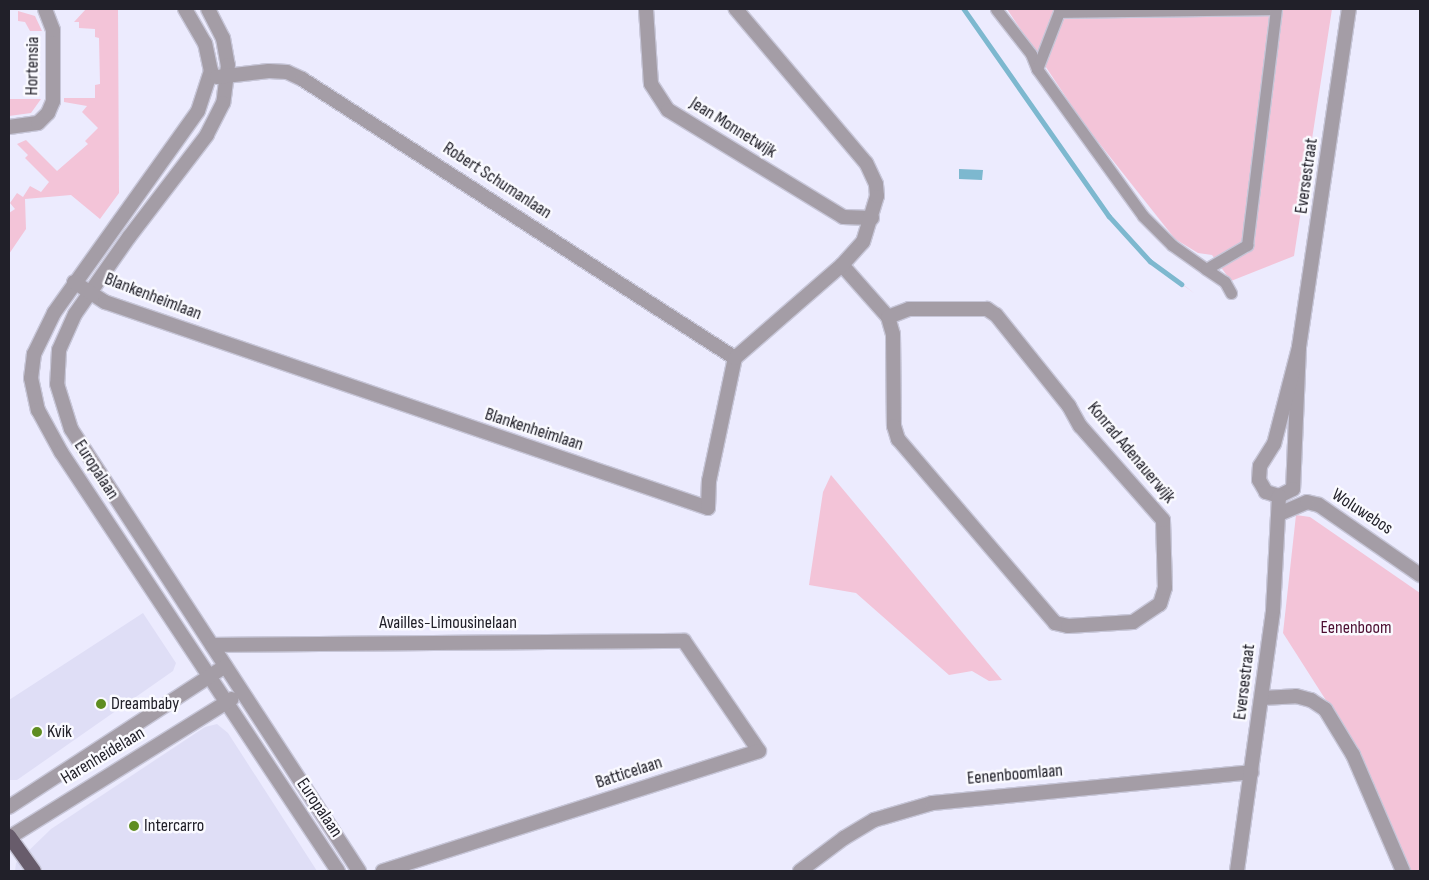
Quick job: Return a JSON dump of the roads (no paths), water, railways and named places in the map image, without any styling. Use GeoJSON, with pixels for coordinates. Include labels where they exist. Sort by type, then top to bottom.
{"type":"FeatureCollection","features":[{"type":"Feature","properties":{"kind":"main road"},"geometry":{"type":"LineString","coordinates":[[9,837],[34,871]]}},
{"type":"Feature","properties":{"kind":"street","name":"Hortensia"},"geometry":{"type":"LineString","coordinates":[[9,128],[38,122],[48,113],[53,101],[53,30],[45,9]]}},
{"type":"Feature","properties":{"kind":"street","name":"Europalaan"},"geometry":{"type":"LineString","coordinates":[[184,9],[205,42],[209,78],[198,111],[74,282],[42,335],[34,354],[30,378],[38,410],[61,452],[338,871]]}},
{"type":"Feature","properties":{"kind":"street","name":"Europalaan"},"geometry":{"type":"LineString","coordinates":[[208,9],[223,38],[227,76],[223,103],[207,134],[90,292],[68,327],[59,350],[57,384],[64,413],[71,429],[359,871]]}},
{"type":"Feature","properties":{"kind":"street","name":"Jean Monnetwijk"},"geometry":{"type":"LineString","coordinates":[[646,9],[652,84],[668,110],[843,217],[872,218]]}},
{"type":"Feature","properties":{"kind":"street"},"geometry":{"type":"LineString","coordinates":[[736,9],[866,163],[876,184],[872,218],[863,242],[842,265],[736,358]]}},
{"type":"Feature","properties":{"kind":"street"},"geometry":{"type":"LineString","coordinates":[[996,9],[1031,54],[1037,69],[1143,216],[1172,245],[1225,282],[1231,293]]}},
{"type":"Feature","properties":{"kind":"street"},"geometry":{"type":"LineString","coordinates":[[1037,69],[1059,12],[1276,9],[1247,245],[1206,269]]}},
{"type":"Feature","properties":{"kind":"street","name":"Eversestraat"},"geometry":{"type":"LineString","coordinates":[[1299,347],[1274,444],[1260,466],[1259,480],[1266,492],[1279,496],[1293,489],[1299,347],[1349,9]]}},
{"type":"Feature","properties":{"kind":"street","name":"Robert Schumanlaan"},"geometry":{"type":"LineString","coordinates":[[227,76],[287,72],[302,80],[736,358]]}},
{"type":"Feature","properties":{"kind":"street"},"geometry":{"type":"LineString","coordinates":[[209,78],[227,76]]}},
{"type":"Feature","properties":{"kind":"street"},"geometry":{"type":"LineString","coordinates":[[842,265],[888,317]]}},
{"type":"Feature","properties":{"kind":"street","name":"Blankenheimlaan"},"geometry":{"type":"LineString","coordinates":[[74,282],[105,302],[376,397],[708,508],[709,481],[736,358]]}},
{"type":"Feature","properties":{"kind":"street","name":"Konrad Adenauerwijk"},"geometry":{"type":"LineString","coordinates":[[987,309],[996,315],[1069,406],[1080,426],[1163,520],[1165,588],[1160,604],[1133,622],[1068,626],[1055,623],[898,439],[894,426],[892,334],[888,317],[909,310],[987,309]]}},
{"type":"Feature","properties":{"kind":"street","name":"Eversestraat"},"geometry":{"type":"LineString","coordinates":[[1237,871],[1273,611],[1279,496]]}},
{"type":"Feature","properties":{"kind":"street","name":"Woluwebos"},"geometry":{"type":"LineString","coordinates":[[1279,514],[1307,502],[1319,505],[1420,575]]}},
{"type":"Feature","properties":{"kind":"street","name":"Availles-Limousinelaan"},"geometry":{"type":"LineString","coordinates":[[212,645],[684,641]]}},
{"type":"Feature","properties":{"kind":"street","name":"Batticelaan"},"geometry":{"type":"LineString","coordinates":[[384,871],[759,751],[684,641]]}},
{"type":"Feature","properties":{"kind":"street","name":"Harenheidelaan"},"geometry":{"type":"LineString","coordinates":[[9,807],[226,666]]}},
{"type":"Feature","properties":{"kind":"street","name":"Harenheidelaan"},"geometry":{"type":"LineString","coordinates":[[9,837],[242,693]]}},
{"type":"Feature","properties":{"kind":"street"},"geometry":{"type":"LineString","coordinates":[[1262,698],[1296,696],[1311,700],[1325,709],[1354,754],[1403,871]]}},
{"type":"Feature","properties":{"kind":"street","name":"Eenenboomlaan"},"geometry":{"type":"LineString","coordinates":[[800,871],[844,838],[874,820],[932,803],[1252,772]]}},
{"type":"Feature","properties":{"kind":"water"},"geometry":{"type":"Polygon","coordinates":[[[959,169],[983,170],[982,180],[959,179],[959,169]]]}},
{"type":"Feature","properties":{"kind":"waterway"},"geometry":{"type":"LineString","coordinates":[[964,9],[1109,216],[1150,261],[1182,284]]}},
{"type":"Feature","properties":{"kind":"place","name":"Dreambaby"},"geometry":{"type":"Point","coordinates":[101,704]}},
{"type":"Feature","properties":{"kind":"place","name":"Kvik"},"geometry":{"type":"Point","coordinates":[37,732]}},
{"type":"Feature","properties":{"kind":"place","name":"Intercarro"},"geometry":{"type":"Point","coordinates":[134,826]}},
{"type":"Feature","properties":{"kind":"park label","name":"Eenenboom"},"geometry":{"type":"Point","coordinates":[1356,628]}}]}
